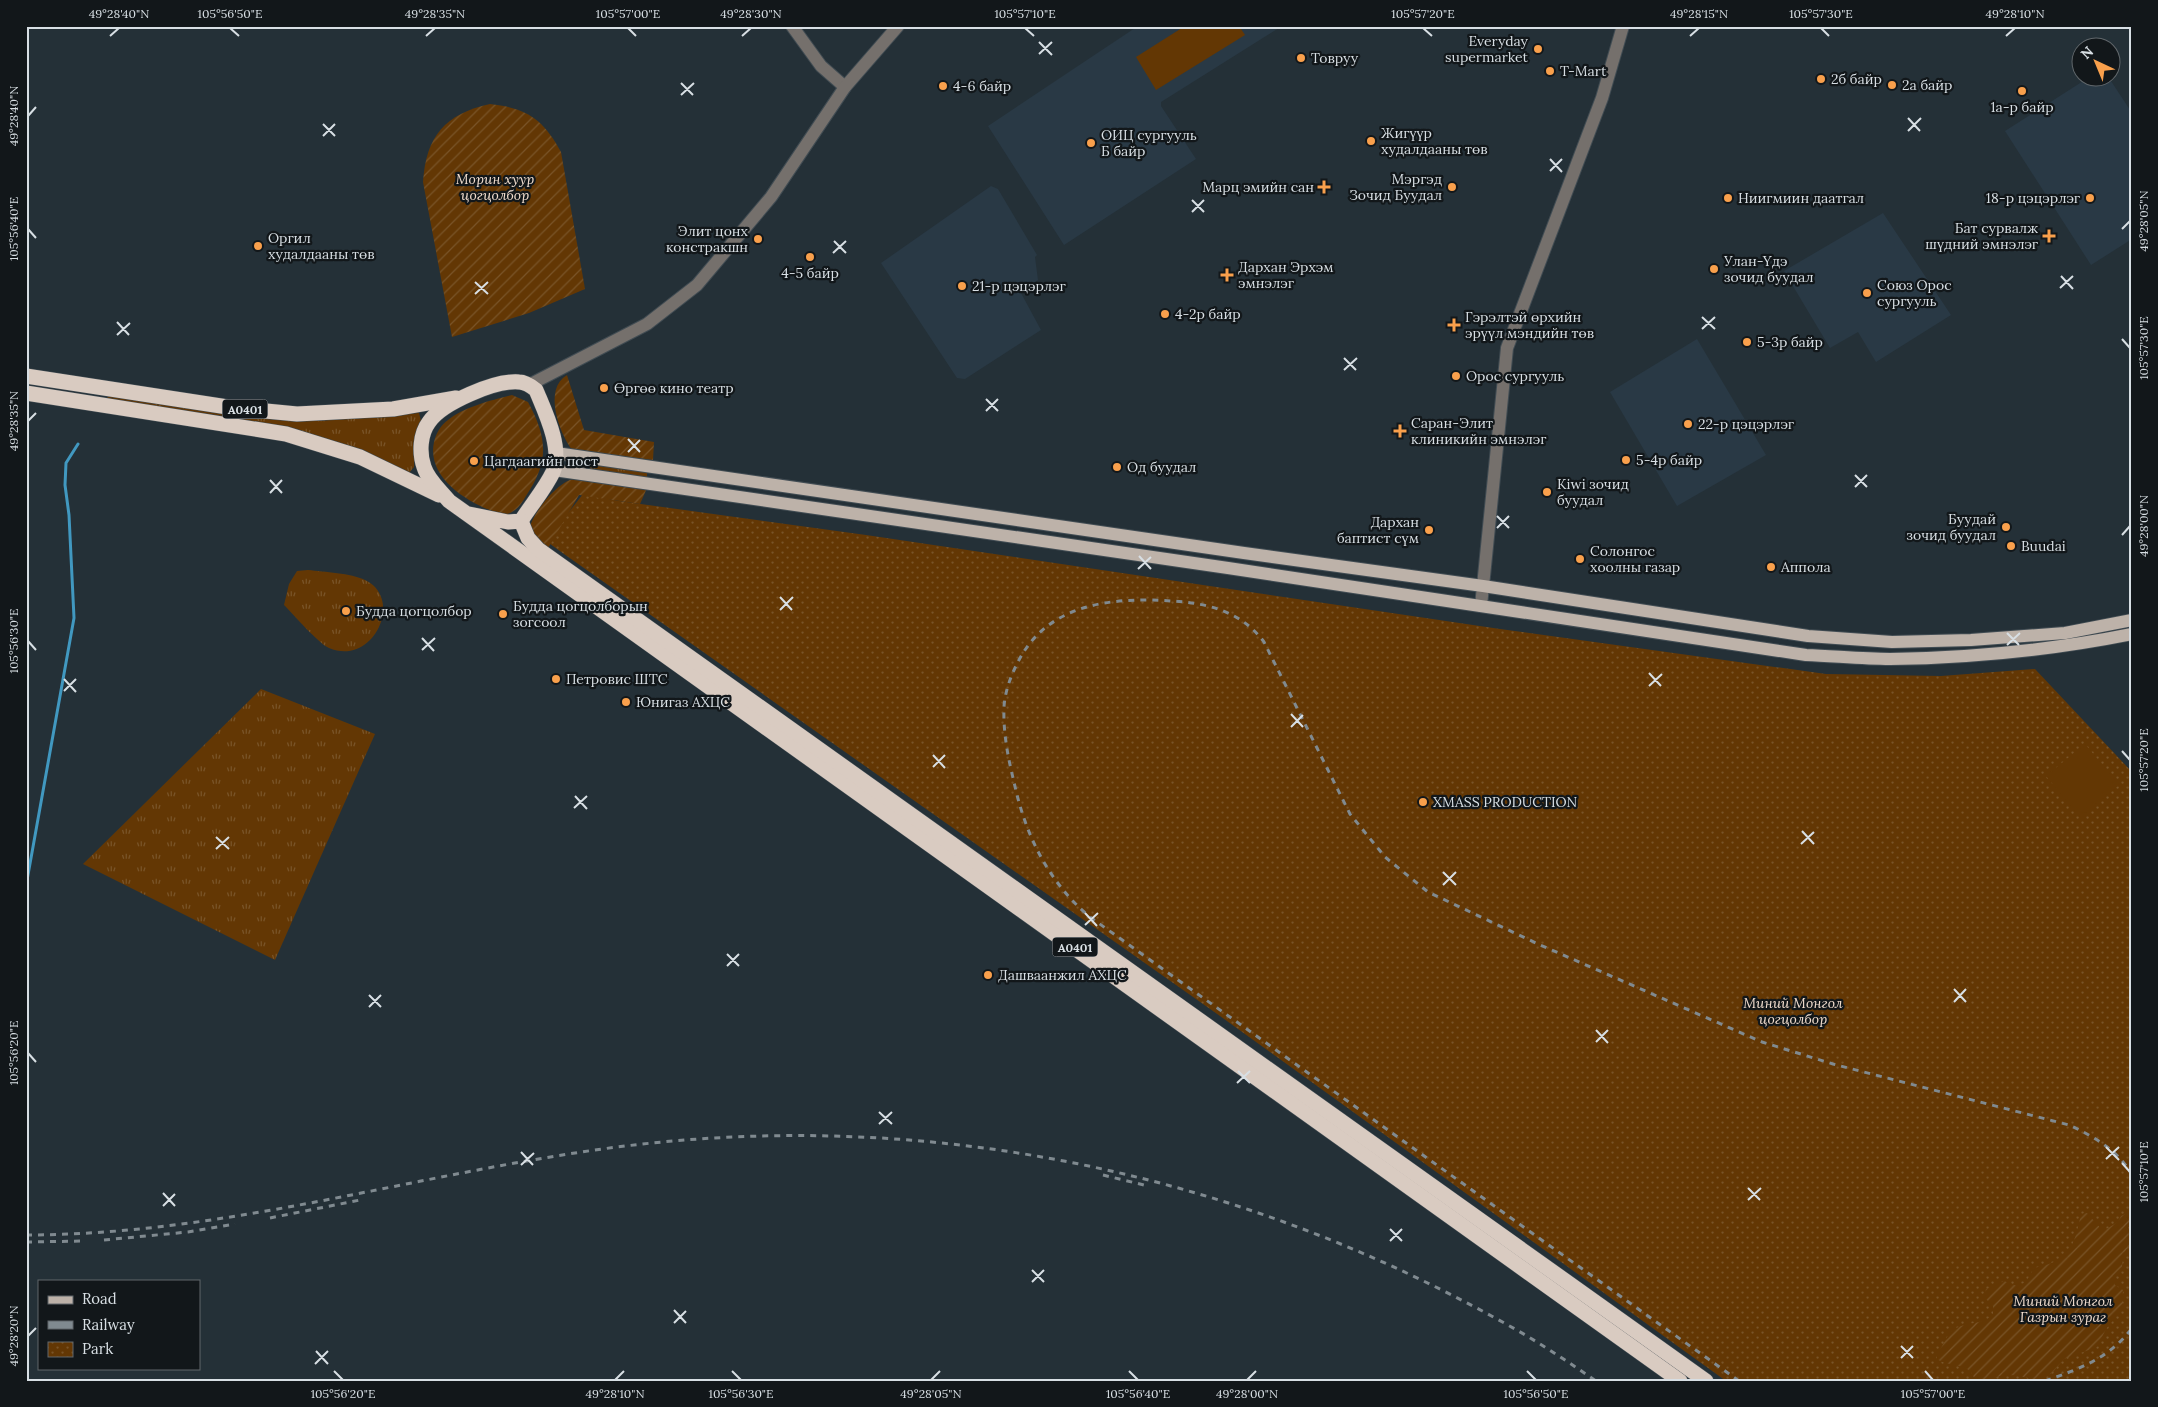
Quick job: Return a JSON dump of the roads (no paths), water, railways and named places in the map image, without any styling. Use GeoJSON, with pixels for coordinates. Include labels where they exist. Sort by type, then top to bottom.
{"type":"FeatureCollection","features":[{"type":"Feature","properties":{"kind":"highway","name":"A0401"},"geometry":{"type":"LineString","coordinates":[[26,376],[234,408],[297,414],[393,409],[465,396],[505,383],[520,382],[529,385]]}},
{"type":"Feature","properties":{"kind":"highway"},"geometry":{"type":"LineString","coordinates":[[521,521],[554,470],[556,453],[542,403],[536,390],[529,385]]}},
{"type":"Feature","properties":{"kind":"highway"},"geometry":{"type":"LineString","coordinates":[[92,402],[94,386]]}},
{"type":"Feature","properties":{"kind":"highway","name":"A0401"},"geometry":{"type":"LineString","coordinates":[[26,393],[286,434],[360,458],[449,501],[1680,1381]]}},
{"type":"Feature","properties":{"kind":"highway","name":"A0401"},"geometry":{"type":"LineString","coordinates":[[449,501],[427,474],[421,457],[421,446],[428,423],[434,416],[465,396]]}},
{"type":"Feature","properties":{"kind":"highway","name":"A0401"},"geometry":{"type":"LineString","coordinates":[[469,514],[508,522],[521,521],[528,538],[538,549],[1706,1381]]}},
{"type":"Feature","properties":{"kind":"main road"},"geometry":{"type":"LineString","coordinates":[[556,453],[1225,551],[1483,586],[1746,628],[1808,636],[1892,642],[1971,640],[2065,633],[2132,620]]}},
{"type":"Feature","properties":{"kind":"main road"},"geometry":{"type":"LineString","coordinates":[[554,470],[1806,655],[1879,658],[1967,655],[2059,647],[2132,634]]}},
{"type":"Feature","properties":{"kind":"street"},"geometry":{"type":"LineString","coordinates":[[792,26],[821,66],[845,88]]}},
{"type":"Feature","properties":{"kind":"street"},"geometry":{"type":"LineString","coordinates":[[529,385],[647,324],[697,285],[771,197],[845,88],[898,26]]}},
{"type":"Feature","properties":{"kind":"street"},"geometry":{"type":"LineString","coordinates":[[1481,606],[1507,348],[1538,261],[1555,226],[1602,98],[1623,26]]}},
{"type":"Feature","properties":{"kind":"waterway"},"geometry":{"type":"LineString","coordinates":[[26,886],[74,618],[69,515],[65,485],[66,463],[78,444]]}},
{"type":"Feature","properties":{"kind":"railway"},"geometry":{"type":"LineString","coordinates":[[1739,1381],[1090,917],[1075,903],[1050,873],[1032,838],[1019,801],[1005,735],[1005,701],[1011,677],[1019,660],[1032,641],[1047,626],[1065,615],[1084,608],[1105,603],[1127,601],[1184,602],[1210,607],[1234,616],[1255,631],[1264,642],[1350,814],[1385,857],[1428,892],[1538,944],[1762,1042],[1833,1064],[2069,1125],[2105,1145],[2127,1166],[2132,1175]]}},
{"type":"Feature","properties":{"kind":"railway"},"geometry":{"type":"LineString","coordinates":[[26,1235],[96,1233],[165,1226],[302,1204],[575,1153],[697,1139],[817,1136],[937,1143],[1055,1159],[1171,1186],[1286,1223],[1397,1269],[1506,1324],[1552,1351],[1596,1381]]}},
{"type":"Feature","properties":{"kind":"railway"},"geometry":{"type":"LineString","coordinates":[[1103,1175],[1144,1185]]}},
{"type":"Feature","properties":{"kind":"railway"},"geometry":{"type":"LineString","coordinates":[[270,1218],[360,1200]]}},
{"type":"Feature","properties":{"kind":"railway"},"geometry":{"type":"LineString","coordinates":[[104,1240],[188,1232],[235,1224]]}},
{"type":"Feature","properties":{"kind":"railway"},"geometry":{"type":"LineString","coordinates":[[26,1242],[84,1241]]}},
{"type":"Feature","properties":{"kind":"railway"},"geometry":{"type":"LineString","coordinates":[[2045,1381],[2082,1367],[2104,1355],[2132,1328]]}},
{"type":"Feature","properties":{"kind":"place","name":"Everyday supermarket"},"geometry":{"type":"Point","coordinates":[1538,49]}},
{"type":"Feature","properties":{"kind":"place","name":"Товруу"},"geometry":{"type":"Point","coordinates":[1301,58]}},
{"type":"Feature","properties":{"kind":"place","name":"T-Mart"},"geometry":{"type":"Point","coordinates":[1550,71]}},
{"type":"Feature","properties":{"kind":"place","name":"2б байр"},"geometry":{"type":"Point","coordinates":[1821,79]}},
{"type":"Feature","properties":{"kind":"place","name":"2а байр"},"geometry":{"type":"Point","coordinates":[1892,85]}},
{"type":"Feature","properties":{"kind":"place","name":"4-6 байр"},"geometry":{"type":"Point","coordinates":[943,86]}},
{"type":"Feature","properties":{"kind":"place","name":"1а-р байр"},"geometry":{"type":"Point","coordinates":[2022,91]}},
{"type":"Feature","properties":{"kind":"place","name":"Жигүүр худалдааны төв"},"geometry":{"type":"Point","coordinates":[1371,141]}},
{"type":"Feature","properties":{"kind":"place","name":"ОИЦ сургууль Б байр"},"geometry":{"type":"Point","coordinates":[1091,143]}},
{"type":"Feature","properties":{"kind":"place","name":"Марц эмийн сан"},"geometry":{"type":"Point","coordinates":[1324,187]}},
{"type":"Feature","properties":{"kind":"place","name":"Мэргэд Зочид Буудал"},"geometry":{"type":"Point","coordinates":[1452,187]}},
{"type":"Feature","properties":{"kind":"place","name":"Ниигмиин даатгал"},"geometry":{"type":"Point","coordinates":[1728,198]}},
{"type":"Feature","properties":{"kind":"place","name":"18-р цэцэрлэг"},"geometry":{"type":"Point","coordinates":[2090,198]}},
{"type":"Feature","properties":{"kind":"place","name":"Бат сурвалж шүдний эмнэлэг"},"geometry":{"type":"Point","coordinates":[2049,236]}},
{"type":"Feature","properties":{"kind":"place","name":"Элит цонх констракшн"},"geometry":{"type":"Point","coordinates":[758,239]}},
{"type":"Feature","properties":{"kind":"place","name":"Оргил худалдааны төв"},"geometry":{"type":"Point","coordinates":[258,246]}},
{"type":"Feature","properties":{"kind":"place","name":"4-5 байр"},"geometry":{"type":"Point","coordinates":[810,257]}},
{"type":"Feature","properties":{"kind":"place","name":"Улан-Үдэ зочид буудал"},"geometry":{"type":"Point","coordinates":[1714,269]}},
{"type":"Feature","properties":{"kind":"place","name":"Дархан Эрхэм эмнэлэг"},"geometry":{"type":"Point","coordinates":[1227,275]}},
{"type":"Feature","properties":{"kind":"place","name":"21-р цэцэрлэг"},"geometry":{"type":"Point","coordinates":[962,286]}},
{"type":"Feature","properties":{"kind":"place","name":"Союз Орос сургууль"},"geometry":{"type":"Point","coordinates":[1867,293]}},
{"type":"Feature","properties":{"kind":"place","name":"4-2р байр"},"geometry":{"type":"Point","coordinates":[1165,314]}},
{"type":"Feature","properties":{"kind":"place","name":"Гэрэлтэй өрхийн эрүүл мэндийн төв"},"geometry":{"type":"Point","coordinates":[1454,325]}},
{"type":"Feature","properties":{"kind":"place","name":"5-3р байр"},"geometry":{"type":"Point","coordinates":[1747,342]}},
{"type":"Feature","properties":{"kind":"place","name":"Орос сургууль"},"geometry":{"type":"Point","coordinates":[1456,376]}},
{"type":"Feature","properties":{"kind":"place","name":"Өргөө кино театр"},"geometry":{"type":"Point","coordinates":[604,388]}},
{"type":"Feature","properties":{"kind":"place","name":"22-р цэцэрлэг"},"geometry":{"type":"Point","coordinates":[1688,424]}},
{"type":"Feature","properties":{"kind":"place","name":"Саран-Элит клиникийн эмнэлэг"},"geometry":{"type":"Point","coordinates":[1400,431]}},
{"type":"Feature","properties":{"kind":"place","name":"5-4р байр"},"geometry":{"type":"Point","coordinates":[1626,460]}},
{"type":"Feature","properties":{"kind":"place","name":"Цагдаагийн пост"},"geometry":{"type":"Point","coordinates":[474,461]}},
{"type":"Feature","properties":{"kind":"place","name":"Од буудал"},"geometry":{"type":"Point","coordinates":[1117,467]}},
{"type":"Feature","properties":{"kind":"place","name":"Kiwi зочид буудал"},"geometry":{"type":"Point","coordinates":[1547,492]}},
{"type":"Feature","properties":{"kind":"place","name":"Буудай зочид буудал"},"geometry":{"type":"Point","coordinates":[2006,527]}},
{"type":"Feature","properties":{"kind":"place","name":"Дархан баптист сүм"},"geometry":{"type":"Point","coordinates":[1429,530]}},
{"type":"Feature","properties":{"kind":"place","name":"Buudai"},"geometry":{"type":"Point","coordinates":[2011,546]}},
{"type":"Feature","properties":{"kind":"place","name":"Солонгос хоолны газар"},"geometry":{"type":"Point","coordinates":[1580,559]}},
{"type":"Feature","properties":{"kind":"place","name":"Аппола"},"geometry":{"type":"Point","coordinates":[1771,567]}},
{"type":"Feature","properties":{"kind":"place","name":"Будда цогцолбор"},"geometry":{"type":"Point","coordinates":[346,611]}},
{"type":"Feature","properties":{"kind":"place","name":"Будда цогцолборын зогсоол"},"geometry":{"type":"Point","coordinates":[503,614]}},
{"type":"Feature","properties":{"kind":"place","name":"Петровис ШТС"},"geometry":{"type":"Point","coordinates":[556,679]}},
{"type":"Feature","properties":{"kind":"place","name":"Юнигаз АХЦС"},"geometry":{"type":"Point","coordinates":[626,702]}},
{"type":"Feature","properties":{"kind":"place","name":"XMASS PRODUCTION"},"geometry":{"type":"Point","coordinates":[1423,802]}},
{"type":"Feature","properties":{"kind":"place","name":"Дашваанжил АХЦС"},"geometry":{"type":"Point","coordinates":[988,975]}},
{"type":"Feature","properties":{"kind":"park label","name":"Морин хуур цогцолбор"},"geometry":{"type":"Point","coordinates":[495,187]}},
{"type":"Feature","properties":{"kind":"park label","name":"Миний Монгол цогцолбор"},"geometry":{"type":"Point","coordinates":[1793,1012]}},
{"type":"Feature","properties":{"kind":"park label","name":"Миний Монгол Газрын зураг"},"geometry":{"type":"Point","coordinates":[2063,1309]}}]}
